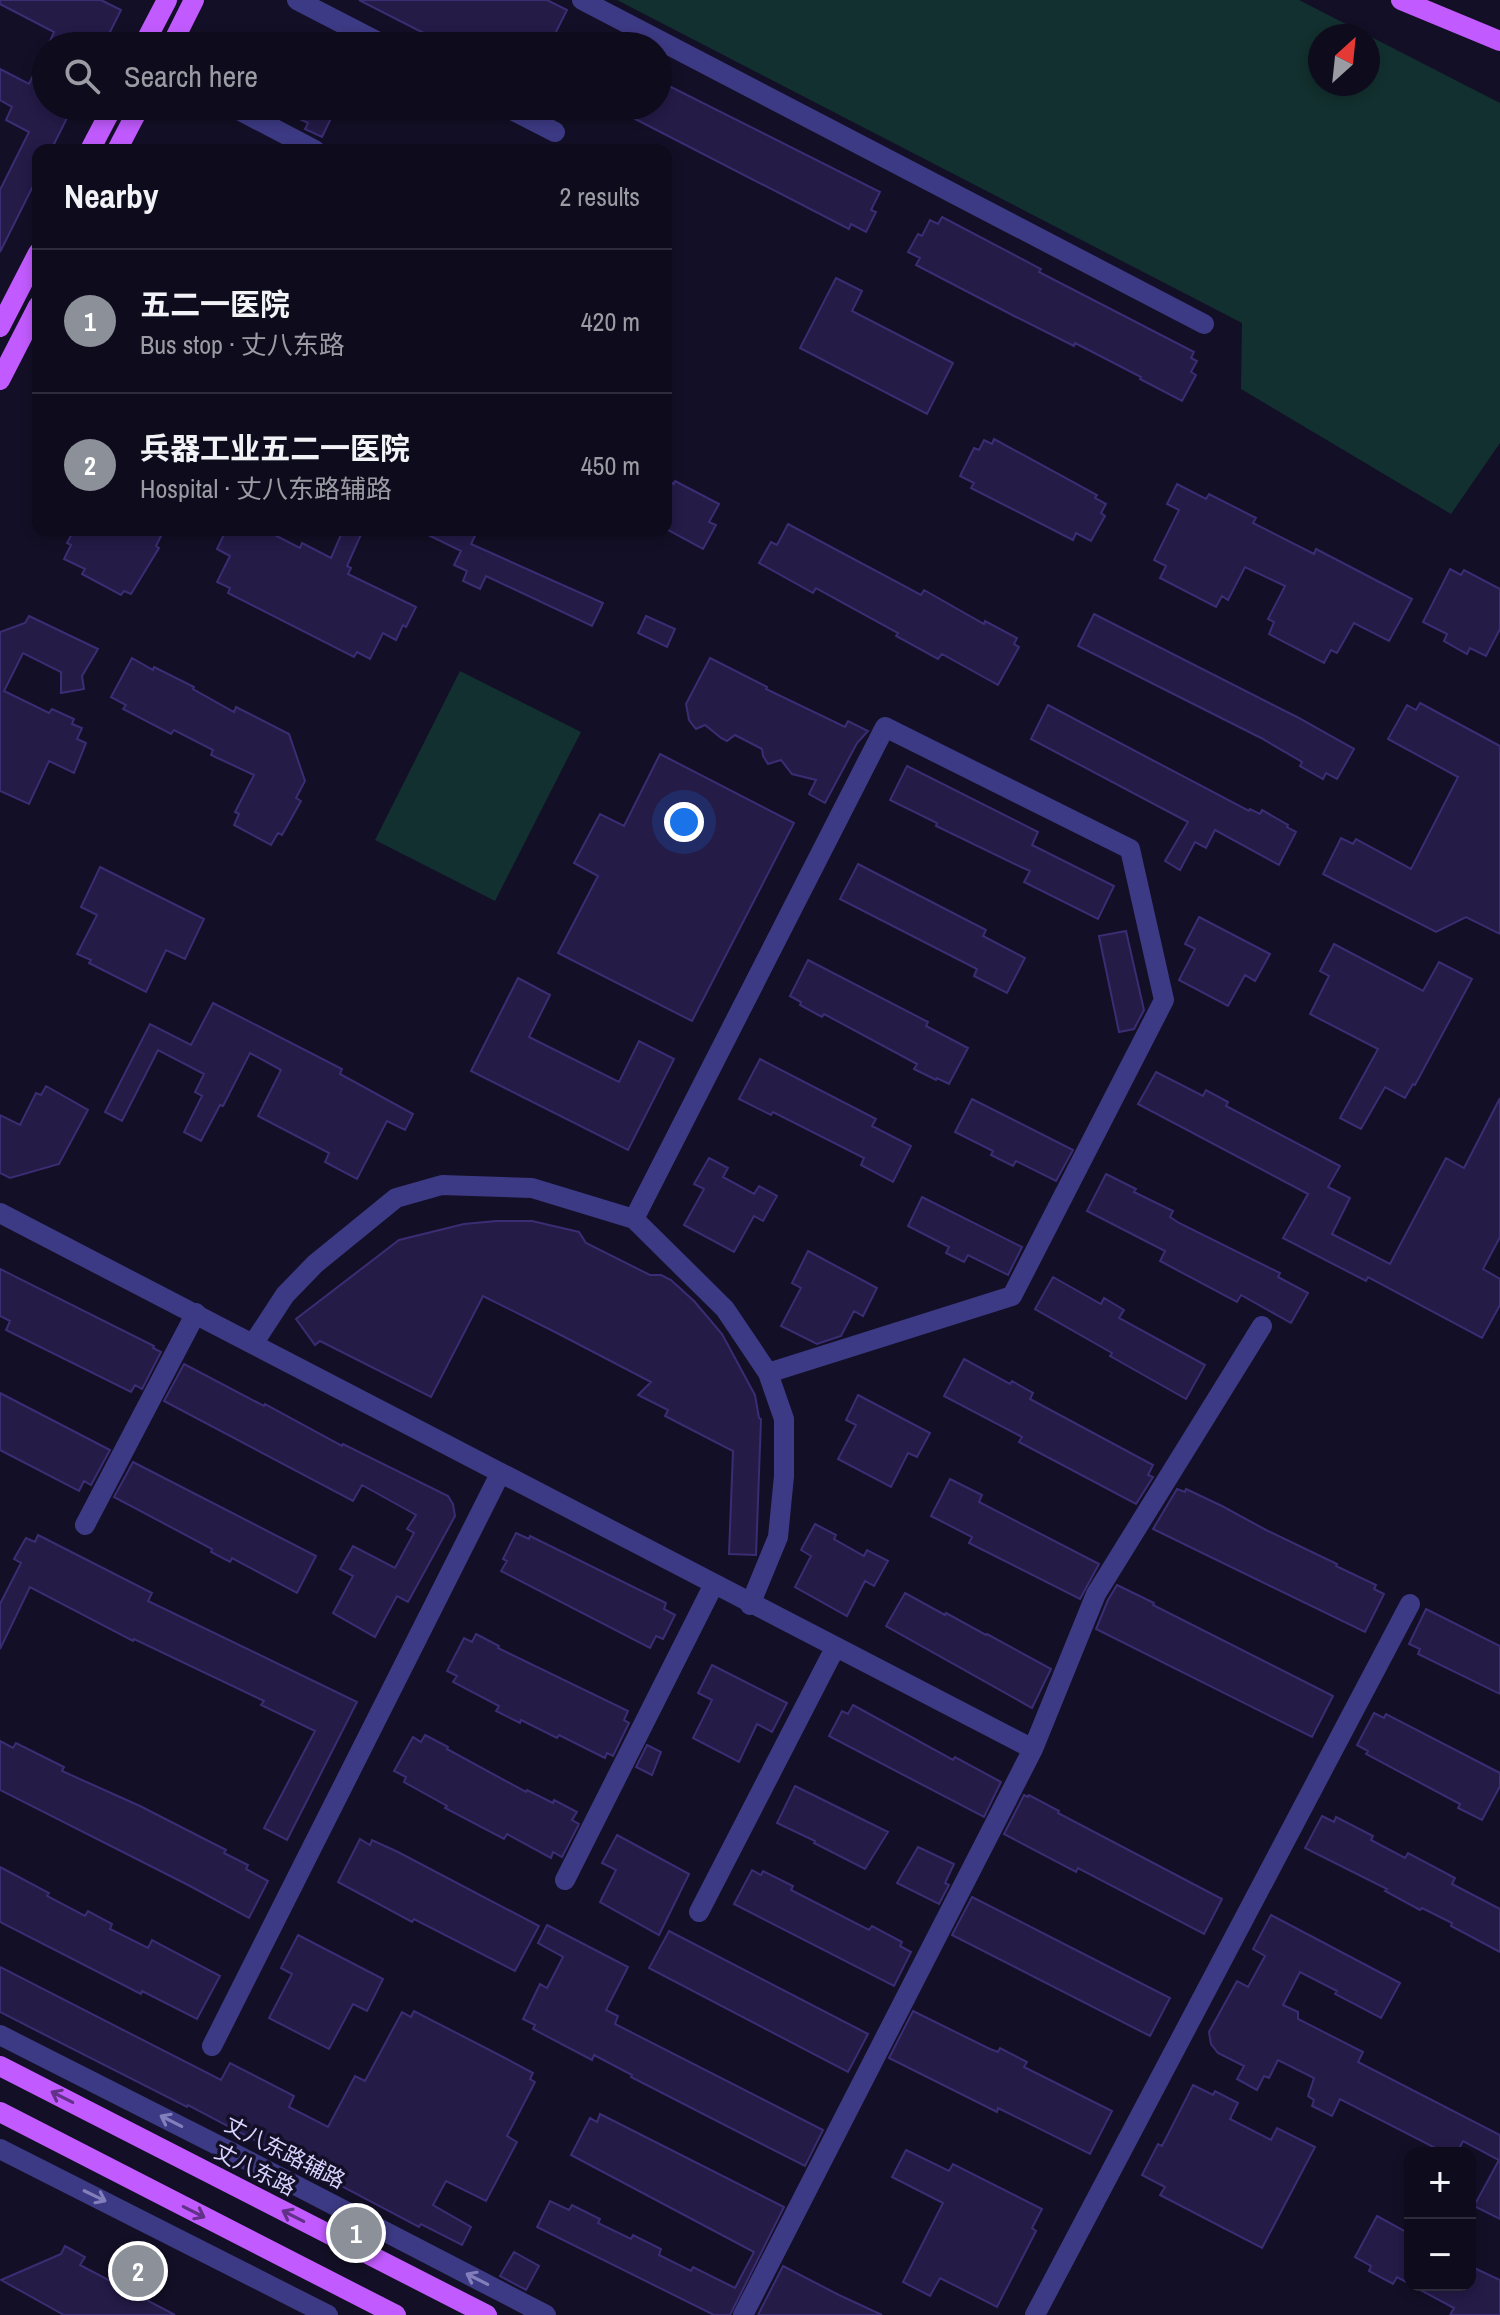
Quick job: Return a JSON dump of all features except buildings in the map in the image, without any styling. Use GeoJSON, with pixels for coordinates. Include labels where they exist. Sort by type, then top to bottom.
{"type":"FeatureCollection","features":[{"type":"Feature","properties":{"kind":"main road"},"geometry":{"type":"LineString","coordinates":[[150,32],[167,0]]}},
{"type":"Feature","properties":{"kind":"main road"},"geometry":{"type":"LineString","coordinates":[[178,32],[194,0]]}},
{"type":"Feature","properties":{"kind":"main road"},"geometry":{"type":"LineString","coordinates":[[1401,0],[1500,39]]}},
{"type":"Feature","properties":{"kind":"main road"},"geometry":{"type":"LineString","coordinates":[[1433,0],[1500,39]]}},
{"type":"Feature","properties":{"kind":"main road"},"geometry":{"type":"LineString","coordinates":[[93,144],[106,120]]}},
{"type":"Feature","properties":{"kind":"main road"},"geometry":{"type":"LineString","coordinates":[[120,144],[133,120]]}},
{"type":"Feature","properties":{"kind":"main road"},"geometry":{"type":"LineString","coordinates":[[1,321],[32,264]]}},
{"type":"Feature","properties":{"kind":"main road"},"geometry":{"type":"LineString","coordinates":[[0,380],[32,318]]}},
{"type":"Feature","properties":{"kind":"main road","name":"丈八东路"},"geometry":{"type":"LineString","coordinates":[[0,2066],[487,2315]]}},
{"type":"Feature","properties":{"kind":"main road"},"geometry":{"type":"LineString","coordinates":[[0,2112],[382,2312]]}},
{"type":"Feature","properties":{"kind":"street"},"geometry":{"type":"LineString","coordinates":[[297,0],[359,32]]}},
{"type":"Feature","properties":{"kind":"street"},"geometry":{"type":"LineString","coordinates":[[582,0],[643,32]]}},
{"type":"Feature","properties":{"kind":"street"},"geometry":{"type":"LineString","coordinates":[[672,47],[1204,324]]}},
{"type":"Feature","properties":{"kind":"street"},"geometry":{"type":"LineString","coordinates":[[258,120],[304,144]]}},
{"type":"Feature","properties":{"kind":"street"},"geometry":{"type":"LineString","coordinates":[[531,120],[555,132]]}},
{"type":"Feature","properties":{"kind":"street"},"geometry":{"type":"LineString","coordinates":[[1,321],[25,331]]}},
{"type":"Feature","properties":{"kind":"street"},"geometry":{"type":"LineString","coordinates":[[634,1219],[885,727],[1130,849],[1164,1000],[1012,1296],[768,1373]]}},
{"type":"Feature","properties":{"kind":"street"},"geometry":{"type":"LineString","coordinates":[[253,1344],[285,1295],[315,1264],[396,1198],[442,1185],[532,1188],[634,1219],[725,1309],[768,1373],[784,1419],[784,1476],[778,1537],[750,1605]]}},
{"type":"Feature","properties":{"kind":"street"},"geometry":{"type":"LineString","coordinates":[[0,1213],[750,1605],[1033,1749]]}},
{"type":"Feature","properties":{"kind":"street"},"geometry":{"type":"LineString","coordinates":[[85,1525],[196,1313]]}},
{"type":"Feature","properties":{"kind":"street"},"geometry":{"type":"LineString","coordinates":[[743,2315],[1033,1749],[1096,1594],[1262,1326]]}},
{"type":"Feature","properties":{"kind":"street"},"geometry":{"type":"LineString","coordinates":[[212,2046],[500,1474]]}},
{"type":"Feature","properties":{"kind":"street"},"geometry":{"type":"LineString","coordinates":[[565,1880],[714,1584]]}},
{"type":"Feature","properties":{"kind":"street"},"geometry":{"type":"LineString","coordinates":[[1035,2315],[1410,1604]]}},
{"type":"Feature","properties":{"kind":"street"},"geometry":{"type":"LineString","coordinates":[[699,1912],[835,1648]]}},
{"type":"Feature","properties":{"kind":"street","name":"丈八东路辅路"},"geometry":{"type":"LineString","coordinates":[[0,2035],[546,2315]]}},
{"type":"Feature","properties":{"kind":"street"},"geometry":{"type":"LineString","coordinates":[[0,2149],[328,2315]]}},
{"type":"Feature","properties":{"kind":"green space"},"geometry":{"type":"Polygon","coordinates":[[[617,0],[1299,0],[1346,24],[1308,24],[1308,96],[1380,96],[1380,42],[1500,103],[1500,443],[1451,514],[1241,389],[1242,323],[617,0]]]}},
{"type":"Feature","properties":{"kind":"green space"},"geometry":{"type":"Polygon","coordinates":[[[460,671],[581,732],[495,901],[375,840],[460,671]]]}},
{"type":"Feature","properties":{"kind":"place","name":"五二一医院"},"geometry":{"type":"Point","coordinates":[356,2233]}},
{"type":"Feature","properties":{"kind":"place","name":"兵器工业五二一医院"},"geometry":{"type":"Point","coordinates":[138,2271]}}]}
